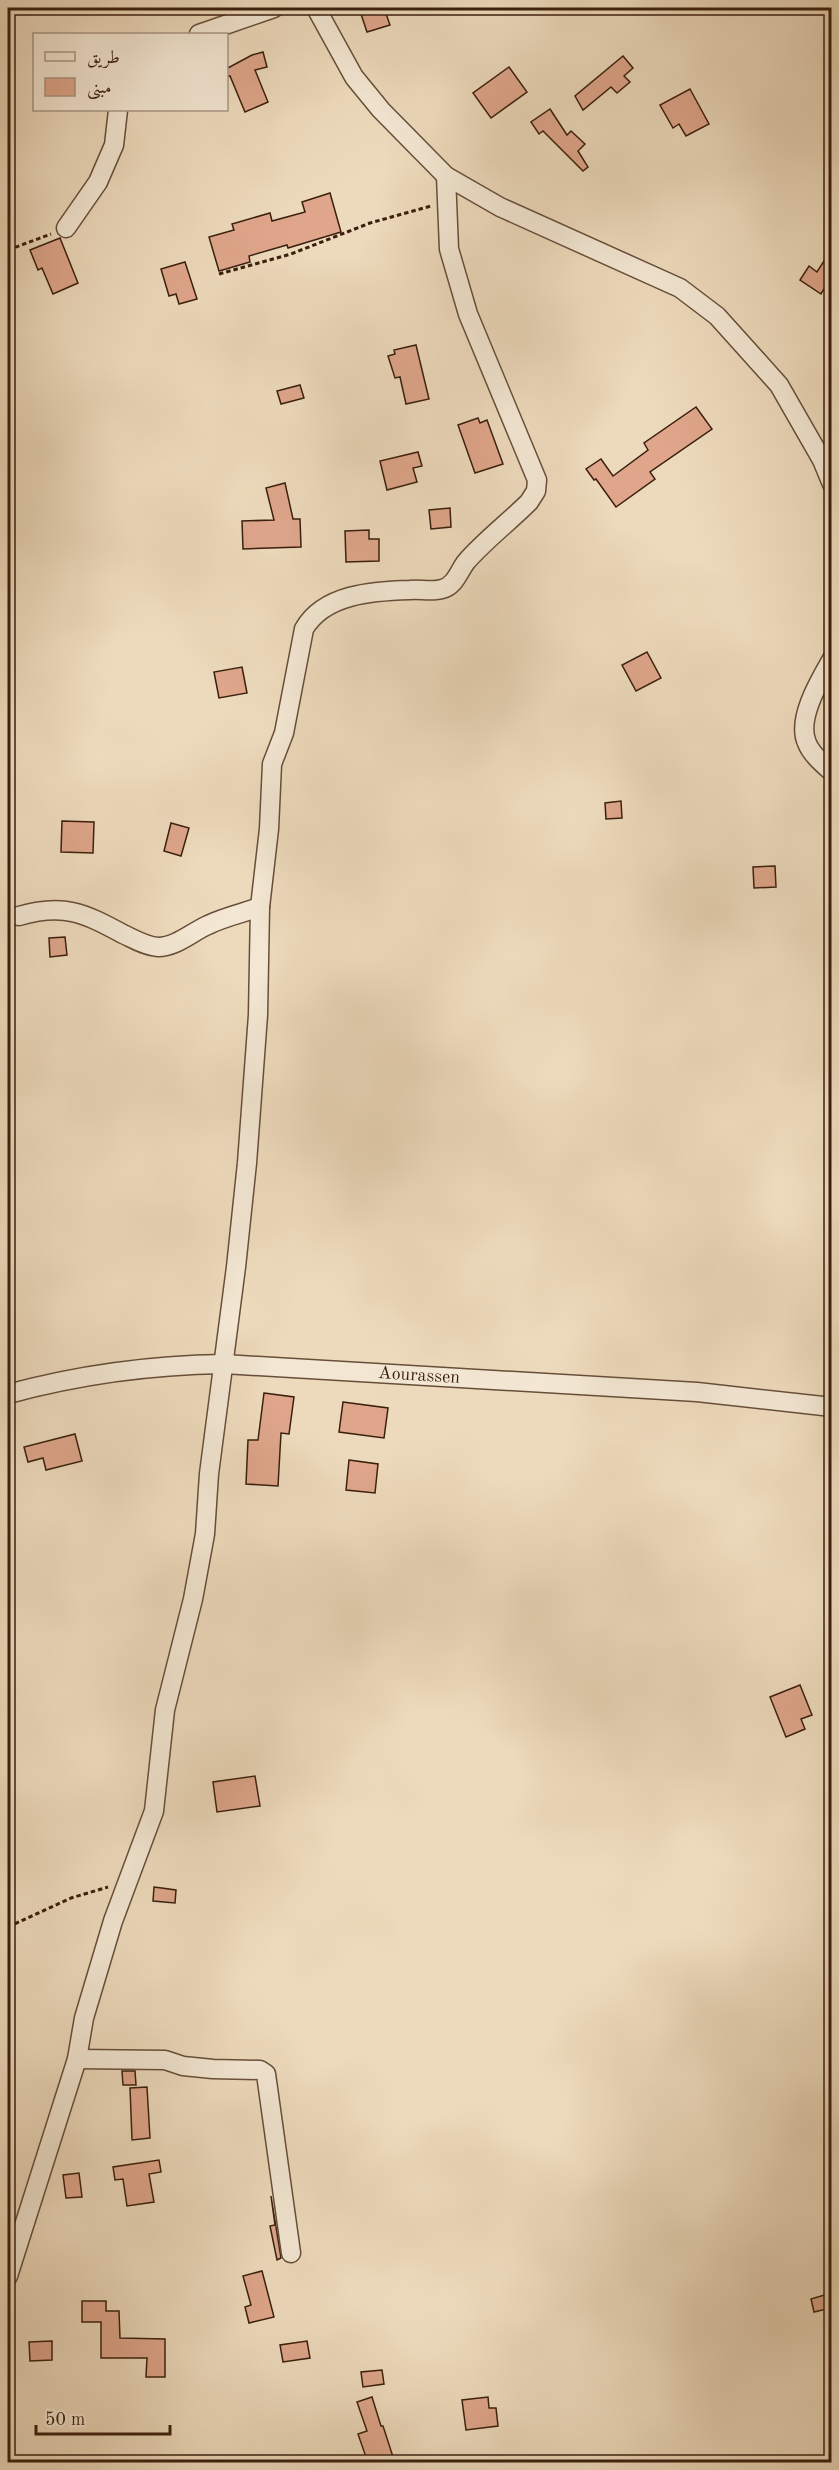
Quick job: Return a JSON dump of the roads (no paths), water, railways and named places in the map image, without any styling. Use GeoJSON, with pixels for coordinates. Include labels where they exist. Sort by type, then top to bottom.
{"type":"FeatureCollection","features":[{"type":"Feature","properties":{"kind":"street"},"geometry":{"type":"LineString","coordinates":[[202,33],[274,8]]}},
{"type":"Feature","properties":{"kind":"street"},"geometry":{"type":"LineString","coordinates":[[316,8],[354,77],[381,110],[446,176],[500,207],[680,288],[717,316],[779,385],[827,457],[831,484]]}},
{"type":"Feature","properties":{"kind":"street"},"geometry":{"type":"LineString","coordinates":[[66,228],[98,182],[114,145],[118,111]]}},
{"type":"Feature","properties":{"kind":"street"},"geometry":{"type":"LineString","coordinates":[[8,2276],[77,2059],[84,2018],[113,1921],[154,1811],[165,1710],[193,1599],[205,1534],[209,1474],[224,1364],[253,1093],[260,907],[269,829],[272,764],[284,733],[303,629],[311,616],[319,609],[358,595],[384,590],[443,589],[456,579],[466,562],[529,502],[536,491],[537,480],[468,314],[449,249],[446,176]]}},
{"type":"Feature","properties":{"kind":"street"},"geometry":{"type":"LineString","coordinates":[[831,659],[813,693],[805,737],[807,745],[831,772]]}},
{"type":"Feature","properties":{"kind":"street"},"geometry":{"type":"LineString","coordinates":[[19,916],[47,909],[73,912],[93,917],[143,944],[158,947],[185,938],[208,924],[260,907]]}},
{"type":"Feature","properties":{"kind":"street","name":"Aourassen"},"geometry":{"type":"LineString","coordinates":[[8,1394],[83,1376],[185,1365],[224,1364],[697,1392],[831,1407]]}},
{"type":"Feature","properties":{"kind":"street"},"geometry":{"type":"LineString","coordinates":[[77,2059],[165,2060],[183,2066],[260,2070],[266,2074],[291,2253]]}}]}
